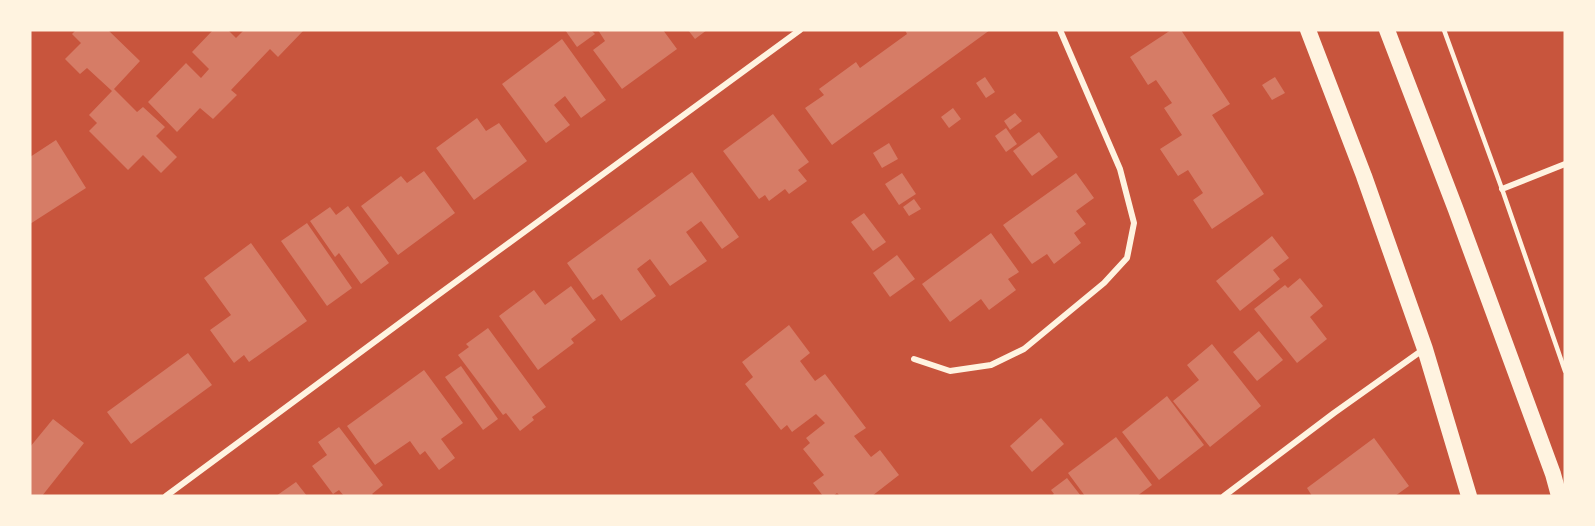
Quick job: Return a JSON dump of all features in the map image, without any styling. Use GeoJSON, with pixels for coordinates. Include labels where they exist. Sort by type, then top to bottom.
{"type":"FeatureCollection","features":[{"type":"Feature","properties":{"kind":"highway"},"geometry":{"type":"LineString","coordinates":[[1308,30],[1364,176],[1425,349],[1468,496]]}},
{"type":"Feature","properties":{"kind":"highway"},"geometry":{"type":"LineString","coordinates":[[1387,30],[1509,353],[1559,496]]}},
{"type":"Feature","properties":{"kind":"street"},"geometry":{"type":"LineString","coordinates":[[166,496],[800,30]]}},
{"type":"Feature","properties":{"kind":"street"},"geometry":{"type":"LineString","coordinates":[[914,359],[950,371],[991,365],[1024,349],[1104,283],[1127,258],[1134,222],[1120,169],[1060,30]]}},
{"type":"Feature","properties":{"kind":"street"},"geometry":{"type":"LineString","coordinates":[[1502,189],[1565,164]]}},
{"type":"Feature","properties":{"kind":"street"},"geometry":{"type":"LineString","coordinates":[[1224,496],[1334,413],[1425,349]]}},
{"type":"Feature","properties":{"kind":"lane"},"geometry":{"type":"LineString","coordinates":[[1444,30],[1565,372]]}},
{"type":"Feature","properties":{"kind":"building"},"geometry":{"type":"Polygon","coordinates":[[[76,30],[108,30],[140,61],[114,89],[137,112],[143,107],[165,127],[156,136],[177,157],[161,173],[143,155],[128,170],[89,131],[97,123],[89,115],[112,91],[87,68],[80,74],[65,59],[81,43],[72,34],[76,30]]]}},
{"type":"Feature","properties":{"kind":"building"},"geometry":{"type":"Polygon","coordinates":[[[213,30],[228,30],[236,38],[244,30],[304,30],[278,57],[270,49],[231,90],[237,95],[213,119],[200,108],[177,132],[148,102],[186,63],[201,78],[209,69],[192,52],[213,30]]]}},
{"type":"Feature","properties":{"kind":"building"},"geometry":{"type":"Polygon","coordinates":[[[565,30],[591,30],[595,34],[577,47],[565,30]]]}},
{"type":"Feature","properties":{"kind":"building"},"geometry":{"type":"Polygon","coordinates":[[[598,30],[663,30],[677,49],[622,89],[593,50],[605,41],[598,30]]]}},
{"type":"Feature","properties":{"kind":"building"},"geometry":{"type":"Polygon","coordinates":[[[688,30],[707,30],[695,39],[688,30]]]}},
{"type":"Feature","properties":{"kind":"building"},"geometry":{"type":"Polygon","coordinates":[[[905,30],[990,30],[832,145],[805,108],[824,95],[819,89],[856,62],[860,68],[907,34],[905,30]]]}},
{"type":"Feature","properties":{"kind":"building"},"geometry":{"type":"Polygon","coordinates":[[[1171,30],[1181,30],[1230,104],[1212,115],[1264,194],[1212,229],[1193,200],[1203,193],[1188,170],[1178,176],[1160,149],[1182,135],[1164,108],[1172,103],[1156,80],[1148,85],[1130,57],[1171,30]]]}},
{"type":"Feature","properties":{"kind":"building"},"geometry":{"type":"Polygon","coordinates":[[[562,39],[606,100],[581,118],[565,96],[554,105],[570,125],[546,143],[502,84],[562,39]]]}},
{"type":"Feature","properties":{"kind":"building"},"geometry":{"type":"Polygon","coordinates":[[[985,77],[995,92],[986,98],[976,83],[985,77]]]}},
{"type":"Feature","properties":{"kind":"building"},"geometry":{"type":"Polygon","coordinates":[[[1275,77],[1285,93],[1272,100],[1262,85],[1275,77]]]}},
{"type":"Feature","properties":{"kind":"building"},"geometry":{"type":"Polygon","coordinates":[[[953,108],[961,119],[949,128],[941,117],[953,108]]]}},
{"type":"Feature","properties":{"kind":"building"},"geometry":{"type":"Polygon","coordinates":[[[1015,113],[1022,121],[1010,130],[1004,121],[1015,113]]]}},
{"type":"Feature","properties":{"kind":"building"},"geometry":{"type":"Polygon","coordinates":[[[773,114],[809,162],[798,170],[807,181],[789,194],[785,189],[769,201],[765,195],[759,199],[723,151],[773,114]]]}},
{"type":"Feature","properties":{"kind":"building"},"geometry":{"type":"Polygon","coordinates":[[[477,118],[486,131],[499,123],[527,161],[474,200],[436,148],[477,118]]]}},
{"type":"Feature","properties":{"kind":"building"},"geometry":{"type":"Polygon","coordinates":[[[1006,128],[1017,144],[1006,152],[995,136],[1006,128]]]}},
{"type":"Feature","properties":{"kind":"building"},"geometry":{"type":"Polygon","coordinates":[[[1039,132],[1058,157],[1032,176],[1013,151],[1039,132]]]}},
{"type":"Feature","properties":{"kind":"building"},"geometry":{"type":"Polygon","coordinates":[[[56,140],[86,188],[30,224],[30,157],[56,140]]]}},
{"type":"Feature","properties":{"kind":"building"},"geometry":{"type":"Polygon","coordinates":[[[889,143],[898,159],[882,168],[873,153],[889,143]]]}},
{"type":"Feature","properties":{"kind":"building"},"geometry":{"type":"Polygon","coordinates":[[[424,171],[455,213],[398,255],[361,206],[401,176],[407,183],[424,171]]]}},
{"type":"Feature","properties":{"kind":"building"},"geometry":{"type":"Polygon","coordinates":[[[692,172],[739,237],[722,249],[701,221],[686,232],[707,261],[670,286],[650,259],[637,269],[656,296],[621,321],[602,294],[593,300],[567,263],[692,172]]]}},
{"type":"Feature","properties":{"kind":"building"},"geometry":{"type":"Polygon","coordinates":[[[902,173],[916,194],[899,205],[885,184],[902,173]]]}},
{"type":"Feature","properties":{"kind":"building"},"geometry":{"type":"Polygon","coordinates":[[[1076,173],[1094,198],[1076,211],[1086,224],[1074,233],[1081,243],[1054,264],[1047,254],[1032,264],[1003,225],[1076,173]]]}},
{"type":"Feature","properties":{"kind":"building"},"geometry":{"type":"Polygon","coordinates":[[[914,199],[921,209],[909,216],[903,207],[914,199]]]}},
{"type":"Feature","properties":{"kind":"building"},"geometry":{"type":"Polygon","coordinates":[[[348,206],[389,263],[361,284],[339,253],[335,257],[310,221],[330,207],[336,215],[348,206]]]}},
{"type":"Feature","properties":{"kind":"building"},"geometry":{"type":"Polygon","coordinates":[[[864,213],[886,242],[873,251],[851,222],[864,213]]]}},
{"type":"Feature","properties":{"kind":"building"},"geometry":{"type":"Polygon","coordinates":[[[307,223],[352,288],[327,306],[281,241],[307,223]]]}},
{"type":"Feature","properties":{"kind":"building"},"geometry":{"type":"Polygon","coordinates":[[[991,233],[1019,272],[1008,279],[1016,290],[989,310],[981,299],[950,322],[922,284],[991,233]]]}},
{"type":"Feature","properties":{"kind":"building"},"geometry":{"type":"Polygon","coordinates":[[[1272,236],[1289,258],[1273,270],[1280,279],[1240,311],[1216,281],[1272,236]]]}},
{"type":"Feature","properties":{"kind":"building"},"geometry":{"type":"Polygon","coordinates":[[[251,243],[307,321],[249,362],[244,355],[234,363],[210,330],[231,315],[204,278],[251,243]]]}},
{"type":"Feature","properties":{"kind":"building"},"geometry":{"type":"Polygon","coordinates":[[[897,255],[915,279],[890,297],[873,273],[897,255]]]}},
{"type":"Feature","properties":{"kind":"building"},"geometry":{"type":"Polygon","coordinates":[[[1300,278],[1323,306],[1310,317],[1327,339],[1297,363],[1254,309],[1285,285],[1288,288],[1300,278]]]}},
{"type":"Feature","properties":{"kind":"building"},"geometry":{"type":"Polygon","coordinates":[[[571,286],[596,320],[571,339],[574,343],[538,370],[499,316],[534,290],[545,305],[571,286]]]}},
{"type":"Feature","properties":{"kind":"building"},"geometry":{"type":"Polygon","coordinates":[[[789,325],[810,353],[800,361],[815,381],[825,374],[866,428],[854,436],[871,457],[880,450],[899,475],[872,496],[840,496],[837,493],[833,496],[823,496],[813,483],[824,475],[803,449],[810,443],[806,438],[825,423],[816,414],[792,432],[787,425],[781,430],[745,384],[753,377],[742,362],[789,325]]]}},
{"type":"Feature","properties":{"kind":"building"},"geometry":{"type":"Polygon","coordinates":[[[488,328],[546,407],[532,417],[534,420],[520,431],[506,413],[503,415],[458,355],[469,347],[466,344],[488,328]]]}},
{"type":"Feature","properties":{"kind":"building"},"geometry":{"type":"Polygon","coordinates":[[[1259,331],[1283,360],[1257,381],[1233,352],[1259,331]]]}},
{"type":"Feature","properties":{"kind":"building"},"geometry":{"type":"Polygon","coordinates":[[[1212,344],[1261,406],[1210,447],[1173,401],[1199,380],[1187,365],[1212,344]]]}},
{"type":"Feature","properties":{"kind":"building"},"geometry":{"type":"Polygon","coordinates":[[[188,353],[212,385],[131,444],[107,412],[188,353]]]}},
{"type":"Feature","properties":{"kind":"building"},"geometry":{"type":"Polygon","coordinates":[[[461,366],[498,419],[483,430],[445,377],[461,366]]]}},
{"type":"Feature","properties":{"kind":"building"},"geometry":{"type":"Polygon","coordinates":[[[424,370],[463,423],[441,439],[455,458],[439,470],[425,451],[420,455],[410,441],[375,465],[347,426],[424,370]]]}},
{"type":"Feature","properties":{"kind":"building"},"geometry":{"type":"Polygon","coordinates":[[[1167,396],[1204,445],[1159,480],[1122,432],[1167,396]]]}},
{"type":"Feature","properties":{"kind":"building"},"geometry":{"type":"Polygon","coordinates":[[[1041,418],[1064,444],[1032,472],[1010,446],[1041,418]]]}},
{"type":"Feature","properties":{"kind":"building"},"geometry":{"type":"Polygon","coordinates":[[[53,419],[84,443],[42,496],[30,496],[30,447],[53,419]]]}},
{"type":"Feature","properties":{"kind":"building"},"geometry":{"type":"Polygon","coordinates":[[[339,427],[383,485],[372,494],[374,496],[344,496],[339,490],[333,494],[312,466],[327,455],[318,442],[339,427]]]}},
{"type":"Feature","properties":{"kind":"building"},"geometry":{"type":"Polygon","coordinates":[[[1116,437],[1152,485],[1137,496],[1085,496],[1068,473],[1116,437]]]}},
{"type":"Feature","properties":{"kind":"building"},"geometry":{"type":"Polygon","coordinates":[[[1374,438],[1409,486],[1395,496],[1312,496],[1307,488],[1374,438]]]}},
{"type":"Feature","properties":{"kind":"building"},"geometry":{"type":"Polygon","coordinates":[[[1067,478],[1081,496],[1051,496],[1054,494],[1051,490],[1067,478]]]}},
{"type":"Feature","properties":{"kind":"building"},"geometry":{"type":"Polygon","coordinates":[[[296,482],[307,496],[276,496],[296,482]]]}}]}
